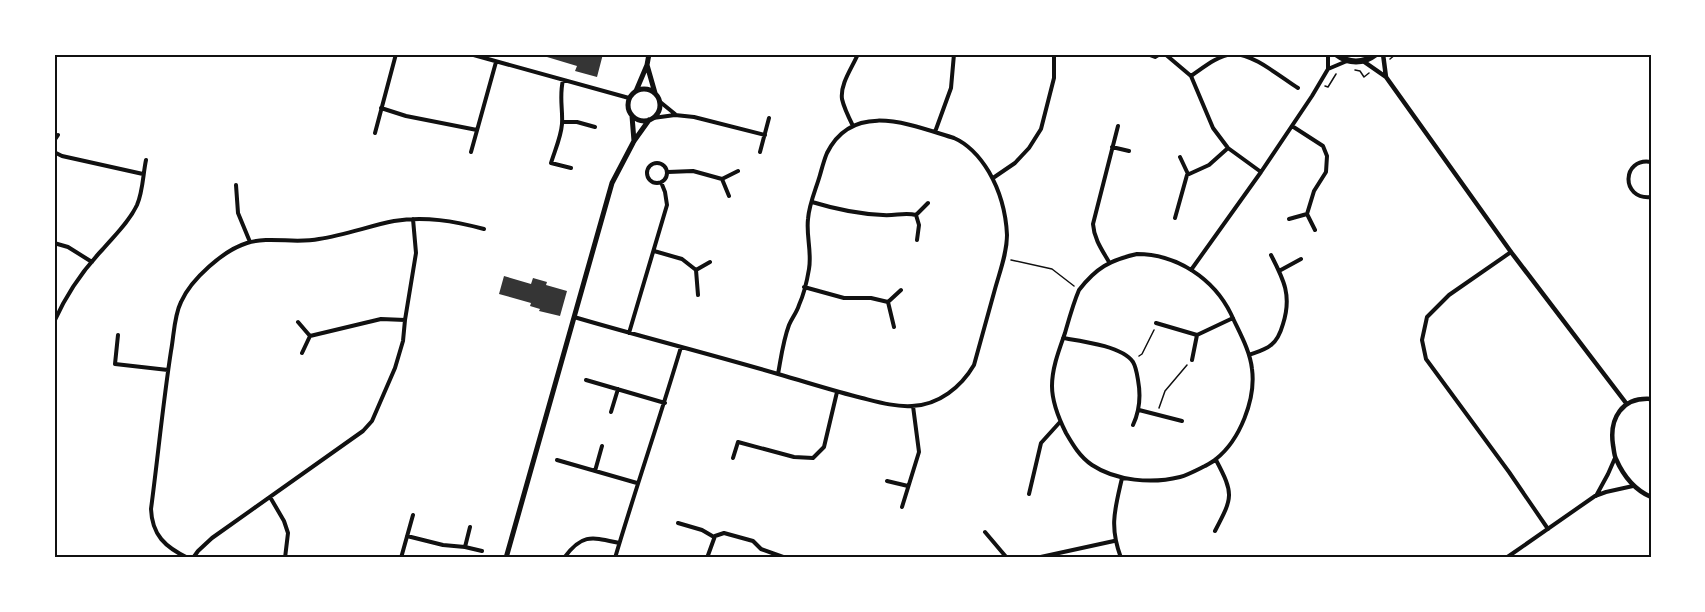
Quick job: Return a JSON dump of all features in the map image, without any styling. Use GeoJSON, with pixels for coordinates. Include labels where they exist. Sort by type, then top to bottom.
{"type":"FeatureCollection","features":[{"type":"Feature","properties":{"kind":"main road"},"geometry":{"type":"LineString","coordinates":[[634,141],[632,116],[628,108],[629,98],[636,91],[649,54]]}},
{"type":"Feature","properties":{"kind":"main road"},"geometry":{"type":"LineString","coordinates":[[1336,54],[1347,61],[1363,61],[1376,54]]}},
{"type":"Feature","properties":{"kind":"main road"},"geometry":{"type":"LineString","coordinates":[[506,558],[612,183],[634,141],[659,110],[659,101],[647,65]]}},
{"type":"Feature","properties":{"kind":"main road"},"geometry":{"type":"LineString","coordinates":[[636,91],[649,90],[656,94]]}},
{"type":"Feature","properties":{"kind":"main road"},"geometry":{"type":"LineString","coordinates":[[632,116],[640,120],[651,119]]}},
{"type":"Feature","properties":{"kind":"street"},"geometry":{"type":"LineString","coordinates":[[375,133],[396,54]]}},
{"type":"Feature","properties":{"kind":"street"},"geometry":{"type":"LineString","coordinates":[[470,54],[629,98]]}},
{"type":"Feature","properties":{"kind":"street"},"geometry":{"type":"LineString","coordinates":[[853,126],[842,99],[848,75],[858,54]]}},
{"type":"Feature","properties":{"kind":"street"},"geometry":{"type":"LineString","coordinates":[[935,132],[951,88],[954,54]]}},
{"type":"Feature","properties":{"kind":"street"},"geometry":{"type":"LineString","coordinates":[[993,178],[1015,163],[1029,148],[1041,129],[1054,78],[1054,54]]}},
{"type":"Feature","properties":{"kind":"street"},"geometry":{"type":"LineString","coordinates":[[1147,54],[1151,57],[1160,54]]}},
{"type":"Feature","properties":{"kind":"street"},"geometry":{"type":"LineString","coordinates":[[1165,54],[1191,76],[1213,128],[1227,148],[1261,172]]}},
{"type":"Feature","properties":{"kind":"street"},"geometry":{"type":"LineString","coordinates":[[1191,76],[1222,57],[1240,54],[1249,57],[1298,88]]}},
{"type":"Feature","properties":{"kind":"street"},"geometry":{"type":"LineString","coordinates":[[1191,270],[1292,126],[1328,69],[1328,54]]}},
{"type":"Feature","properties":{"kind":"street"},"geometry":{"type":"LineString","coordinates":[[1383,54],[1386,77]]}},
{"type":"Feature","properties":{"kind":"street"},"geometry":{"type":"LineString","coordinates":[[1328,69],[1347,61]]}},
{"type":"Feature","properties":{"kind":"street"},"geometry":{"type":"LineString","coordinates":[[1363,61],[1386,77],[1511,252],[1626,403]]}},
{"type":"Feature","properties":{"kind":"street"},"geometry":{"type":"LineString","coordinates":[[471,152],[496,62]]}},
{"type":"Feature","properties":{"kind":"street"},"geometry":{"type":"LineString","coordinates":[[563,80],[560,99],[562,122],[551,163],[571,168]]}},
{"type":"Feature","properties":{"kind":"street"},"geometry":{"type":"LineString","coordinates":[[659,101],[675,115]]}},
{"type":"Feature","properties":{"kind":"street"},"geometry":{"type":"LineString","coordinates":[[381,108],[406,116],[477,130]]}},
{"type":"Feature","properties":{"kind":"street"},"geometry":{"type":"LineString","coordinates":[[651,119],[675,115],[694,117],[765,135]]}},
{"type":"Feature","properties":{"kind":"street"},"geometry":{"type":"LineString","coordinates":[[760,152],[769,118]]}},
{"type":"Feature","properties":{"kind":"street"},"geometry":{"type":"LineString","coordinates":[[574,317],[883,404],[913,406],[945,396],[966,378],[974,365],[1004,258],[1007,236],[1004,210],[993,178],[973,150],[963,142],[890,120],[868,121],[853,126],[833,143],[826,154],[812,202],[807,227],[810,261],[800,304],[786,335],[778,374]]}},
{"type":"Feature","properties":{"kind":"street"},"geometry":{"type":"LineString","coordinates":[[562,122],[577,122],[595,128]]}},
{"type":"Feature","properties":{"kind":"street"},"geometry":{"type":"LineString","coordinates":[[1109,262],[1094,233],[1093,224],[1118,126]]}},
{"type":"Feature","properties":{"kind":"street"},"geometry":{"type":"LineString","coordinates":[[1292,126],[1323,146],[1327,156],[1326,172],[1314,191],[1307,214],[1315,230]]}},
{"type":"Feature","properties":{"kind":"street"},"geometry":{"type":"LineString","coordinates":[[54,141],[58,135]]}},
{"type":"Feature","properties":{"kind":"street"},"geometry":{"type":"LineString","coordinates":[[1113,147],[1129,151]]}},
{"type":"Feature","properties":{"kind":"street"},"geometry":{"type":"LineString","coordinates":[[1175,218],[1186,176],[1209,165],[1227,148]]}},
{"type":"Feature","properties":{"kind":"street"},"geometry":{"type":"LineString","coordinates":[[54,152],[62,156],[143,174]]}},
{"type":"Feature","properties":{"kind":"street"},"geometry":{"type":"LineString","coordinates":[[1180,157],[1188,174]]}},
{"type":"Feature","properties":{"kind":"street"},"geometry":{"type":"LineString","coordinates":[[54,322],[70,292],[137,205],[146,160]]}},
{"type":"Feature","properties":{"kind":"street"},"geometry":{"type":"LineString","coordinates":[[1651,162],[1637,164],[1632,168],[1628,179],[1629,185],[1636,194],[1641,197],[1651,197]]}},
{"type":"Feature","properties":{"kind":"street"},"geometry":{"type":"LineString","coordinates":[[653,163],[661,163],[668,172],[666,179],[661,182],[655,183],[649,179],[648,167],[653,163]]}},
{"type":"Feature","properties":{"kind":"street"},"geometry":{"type":"LineString","coordinates":[[668,172],[693,171],[722,179],[738,171]]}},
{"type":"Feature","properties":{"kind":"street"},"geometry":{"type":"LineString","coordinates":[[722,179],[729,196]]}},
{"type":"Feature","properties":{"kind":"street"},"geometry":{"type":"LineString","coordinates":[[628,333],[667,205],[661,182]]}},
{"type":"Feature","properties":{"kind":"street"},"geometry":{"type":"LineString","coordinates":[[236,184],[238,213],[250,242]]}},
{"type":"Feature","properties":{"kind":"street"},"geometry":{"type":"LineString","coordinates":[[812,202],[853,213],[888,216],[916,214]]}},
{"type":"Feature","properties":{"kind":"street"},"geometry":{"type":"LineString","coordinates":[[916,214],[928,203]]}},
{"type":"Feature","properties":{"kind":"street"},"geometry":{"type":"LineString","coordinates":[[916,214],[919,225],[917,240]]}},
{"type":"Feature","properties":{"kind":"street"},"geometry":{"type":"LineString","coordinates":[[1289,219],[1307,214]]}},
{"type":"Feature","properties":{"kind":"street"},"geometry":{"type":"LineString","coordinates":[[193,558],[212,538],[368,426],[395,368],[403,340],[416,253],[413,219]]}},
{"type":"Feature","properties":{"kind":"street"},"geometry":{"type":"LineString","coordinates":[[188,558],[167,546],[154,530],[151,508],[178,309],[184,296],[207,269],[222,255],[250,242],[320,239],[394,221],[431,219],[457,222],[484,229]]}},
{"type":"Feature","properties":{"kind":"street"},"geometry":{"type":"LineString","coordinates":[[54,243],[68,247],[92,262]]}},
{"type":"Feature","properties":{"kind":"street"},"geometry":{"type":"LineString","coordinates":[[654,251],[682,260],[696,270],[698,295]]}},
{"type":"Feature","properties":{"kind":"street"},"geometry":{"type":"LineString","coordinates":[[1511,252],[1441,302],[1427,317],[1422,340],[1426,359],[1548,529]]}},
{"type":"Feature","properties":{"kind":"street"},"geometry":{"type":"LineString","coordinates":[[1137,254],[1150,254],[1178,261],[1191,270],[1220,296],[1233,318],[1249,355],[1253,371],[1248,411],[1238,433],[1216,460],[1180,477],[1156,480],[1122,478],[1093,465],[1082,456],[1072,445],[1060,422],[1052,388],[1053,372],[1063,338],[1079,290],[1087,280],[1109,262],[1137,254]]}},
{"type":"Feature","properties":{"kind":"street"},"geometry":{"type":"LineString","coordinates":[[1249,355],[1272,344],[1279,335],[1286,312],[1287,295],[1271,255]]}},
{"type":"Feature","properties":{"kind":"street"},"geometry":{"type":"LineString","coordinates":[[1279,271],[1301,259]]}},
{"type":"Feature","properties":{"kind":"street"},"geometry":{"type":"LineString","coordinates":[[696,270],[710,262]]}},
{"type":"Feature","properties":{"kind":"street"},"geometry":{"type":"LineString","coordinates":[[804,287],[844,298],[871,298],[888,302]]}},
{"type":"Feature","properties":{"kind":"street"},"geometry":{"type":"LineString","coordinates":[[888,302],[901,290]]}},
{"type":"Feature","properties":{"kind":"street"},"geometry":{"type":"LineString","coordinates":[[888,302],[894,327]]}},
{"type":"Feature","properties":{"kind":"street"},"geometry":{"type":"LineString","coordinates":[[1156,323],[1197,335],[1233,318]]}},
{"type":"Feature","properties":{"kind":"street"},"geometry":{"type":"LineString","coordinates":[[310,336],[381,319],[405,320]]}},
{"type":"Feature","properties":{"kind":"street"},"geometry":{"type":"LineString","coordinates":[[298,322],[310,336]]}},
{"type":"Feature","properties":{"kind":"street"},"geometry":{"type":"LineString","coordinates":[[118,335],[115,364],[168,370]]}},
{"type":"Feature","properties":{"kind":"street"},"geometry":{"type":"LineString","coordinates":[[1192,360],[1197,335]]}},
{"type":"Feature","properties":{"kind":"street"},"geometry":{"type":"LineString","coordinates":[[302,353],[310,336]]}},
{"type":"Feature","properties":{"kind":"street"},"geometry":{"type":"LineString","coordinates":[[1063,338],[1101,346],[1125,354],[1132,361],[1140,389],[1139,410],[1134,425]]}},
{"type":"Feature","properties":{"kind":"street"},"geometry":{"type":"LineString","coordinates":[[615,558],[681,347]]}},
{"type":"Feature","properties":{"kind":"street"},"geometry":{"type":"LineString","coordinates":[[586,380],[665,403]]}},
{"type":"Feature","properties":{"kind":"street"},"geometry":{"type":"LineString","coordinates":[[611,412],[618,389]]}},
{"type":"Feature","properties":{"kind":"street"},"geometry":{"type":"LineString","coordinates":[[733,458],[738,442],[794,457],[813,458],[824,447],[837,392]]}},
{"type":"Feature","properties":{"kind":"street"},"geometry":{"type":"LineString","coordinates":[[1651,399],[1626,403],[1614,421],[1612,437],[1615,458],[1633,486],[1651,496]]}},
{"type":"Feature","properties":{"kind":"street"},"geometry":{"type":"LineString","coordinates":[[902,507],[919,452],[913,406]]}},
{"type":"Feature","properties":{"kind":"street"},"geometry":{"type":"LineString","coordinates":[[1139,410],[1182,422]]}},
{"type":"Feature","properties":{"kind":"street"},"geometry":{"type":"LineString","coordinates":[[1029,494],[1041,443],[1060,422]]}},
{"type":"Feature","properties":{"kind":"street"},"geometry":{"type":"LineString","coordinates":[[595,471],[602,446]]}},
{"type":"Feature","properties":{"kind":"street"},"geometry":{"type":"LineString","coordinates":[[1595,496],[1615,458]]}},
{"type":"Feature","properties":{"kind":"street"},"geometry":{"type":"LineString","coordinates":[[557,460],[637,483]]}},
{"type":"Feature","properties":{"kind":"street"},"geometry":{"type":"LineString","coordinates":[[1215,531],[1227,510],[1230,495],[1227,481],[1216,460]]}},
{"type":"Feature","properties":{"kind":"street"},"geometry":{"type":"LineString","coordinates":[[1121,558],[1114,541],[1114,514],[1122,478]]}},
{"type":"Feature","properties":{"kind":"street"},"geometry":{"type":"LineString","coordinates":[[887,481],[909,486]]}},
{"type":"Feature","properties":{"kind":"street"},"geometry":{"type":"LineString","coordinates":[[1506,558],[1595,496],[1633,486]]}},
{"type":"Feature","properties":{"kind":"street"},"geometry":{"type":"LineString","coordinates":[[270,497],[288,533],[285,558]]}},
{"type":"Feature","properties":{"kind":"street"},"geometry":{"type":"LineString","coordinates":[[401,558],[413,515]]}},
{"type":"Feature","properties":{"kind":"street"},"geometry":{"type":"LineString","coordinates":[[678,523],[702,530],[714,537]]}},
{"type":"Feature","properties":{"kind":"street"},"geometry":{"type":"LineString","coordinates":[[465,547],[470,527]]}},
{"type":"Feature","properties":{"kind":"street"},"geometry":{"type":"LineString","coordinates":[[707,558],[714,537],[724,532],[753,541],[761,549],[786,558]]}},
{"type":"Feature","properties":{"kind":"street"},"geometry":{"type":"LineString","coordinates":[[985,532],[1007,558]]}},
{"type":"Feature","properties":{"kind":"street"},"geometry":{"type":"LineString","coordinates":[[407,536],[482,551]]}},
{"type":"Feature","properties":{"kind":"street"},"geometry":{"type":"LineString","coordinates":[[564,558],[571,548],[583,539],[619,543]]}},
{"type":"Feature","properties":{"kind":"street"},"geometry":{"type":"LineString","coordinates":[[1036,558],[1114,541]]}},
{"type":"Feature","properties":{"kind":"path"},"geometry":{"type":"LineString","coordinates":[[1388,60],[1396,54]]}},
{"type":"Feature","properties":{"kind":"path"},"geometry":{"type":"LineString","coordinates":[[1350,69],[1360,71],[1364,77],[1367,75]]}},
{"type":"Feature","properties":{"kind":"path"},"geometry":{"type":"LineString","coordinates":[[1319,83],[1328,87],[1334,75],[1343,70]]}},
{"type":"Feature","properties":{"kind":"path"},"geometry":{"type":"LineString","coordinates":[[1004,258],[1052,269],[1079,290]]}},
{"type":"Feature","properties":{"kind":"path"},"geometry":{"type":"LineString","coordinates":[[1132,361],[1143,354],[1156,323]]}},
{"type":"Feature","properties":{"kind":"path"},"geometry":{"type":"LineString","coordinates":[[1157,415],[1165,391],[1192,360]]}},
{"type":"Feature","properties":{"kind":"building"},"geometry":{"type":"Polygon","coordinates":[[[537,54],[603,54],[597,77],[575,71],[577,66],[537,54]]]}},
{"type":"Feature","properties":{"kind":"building"},"geometry":{"type":"Polygon","coordinates":[[[504,276],[531,284],[533,278],[547,282],[546,285],[567,291],[560,316],[539,311],[540,309],[530,306],[531,303],[499,294],[504,276]]]}}]}
